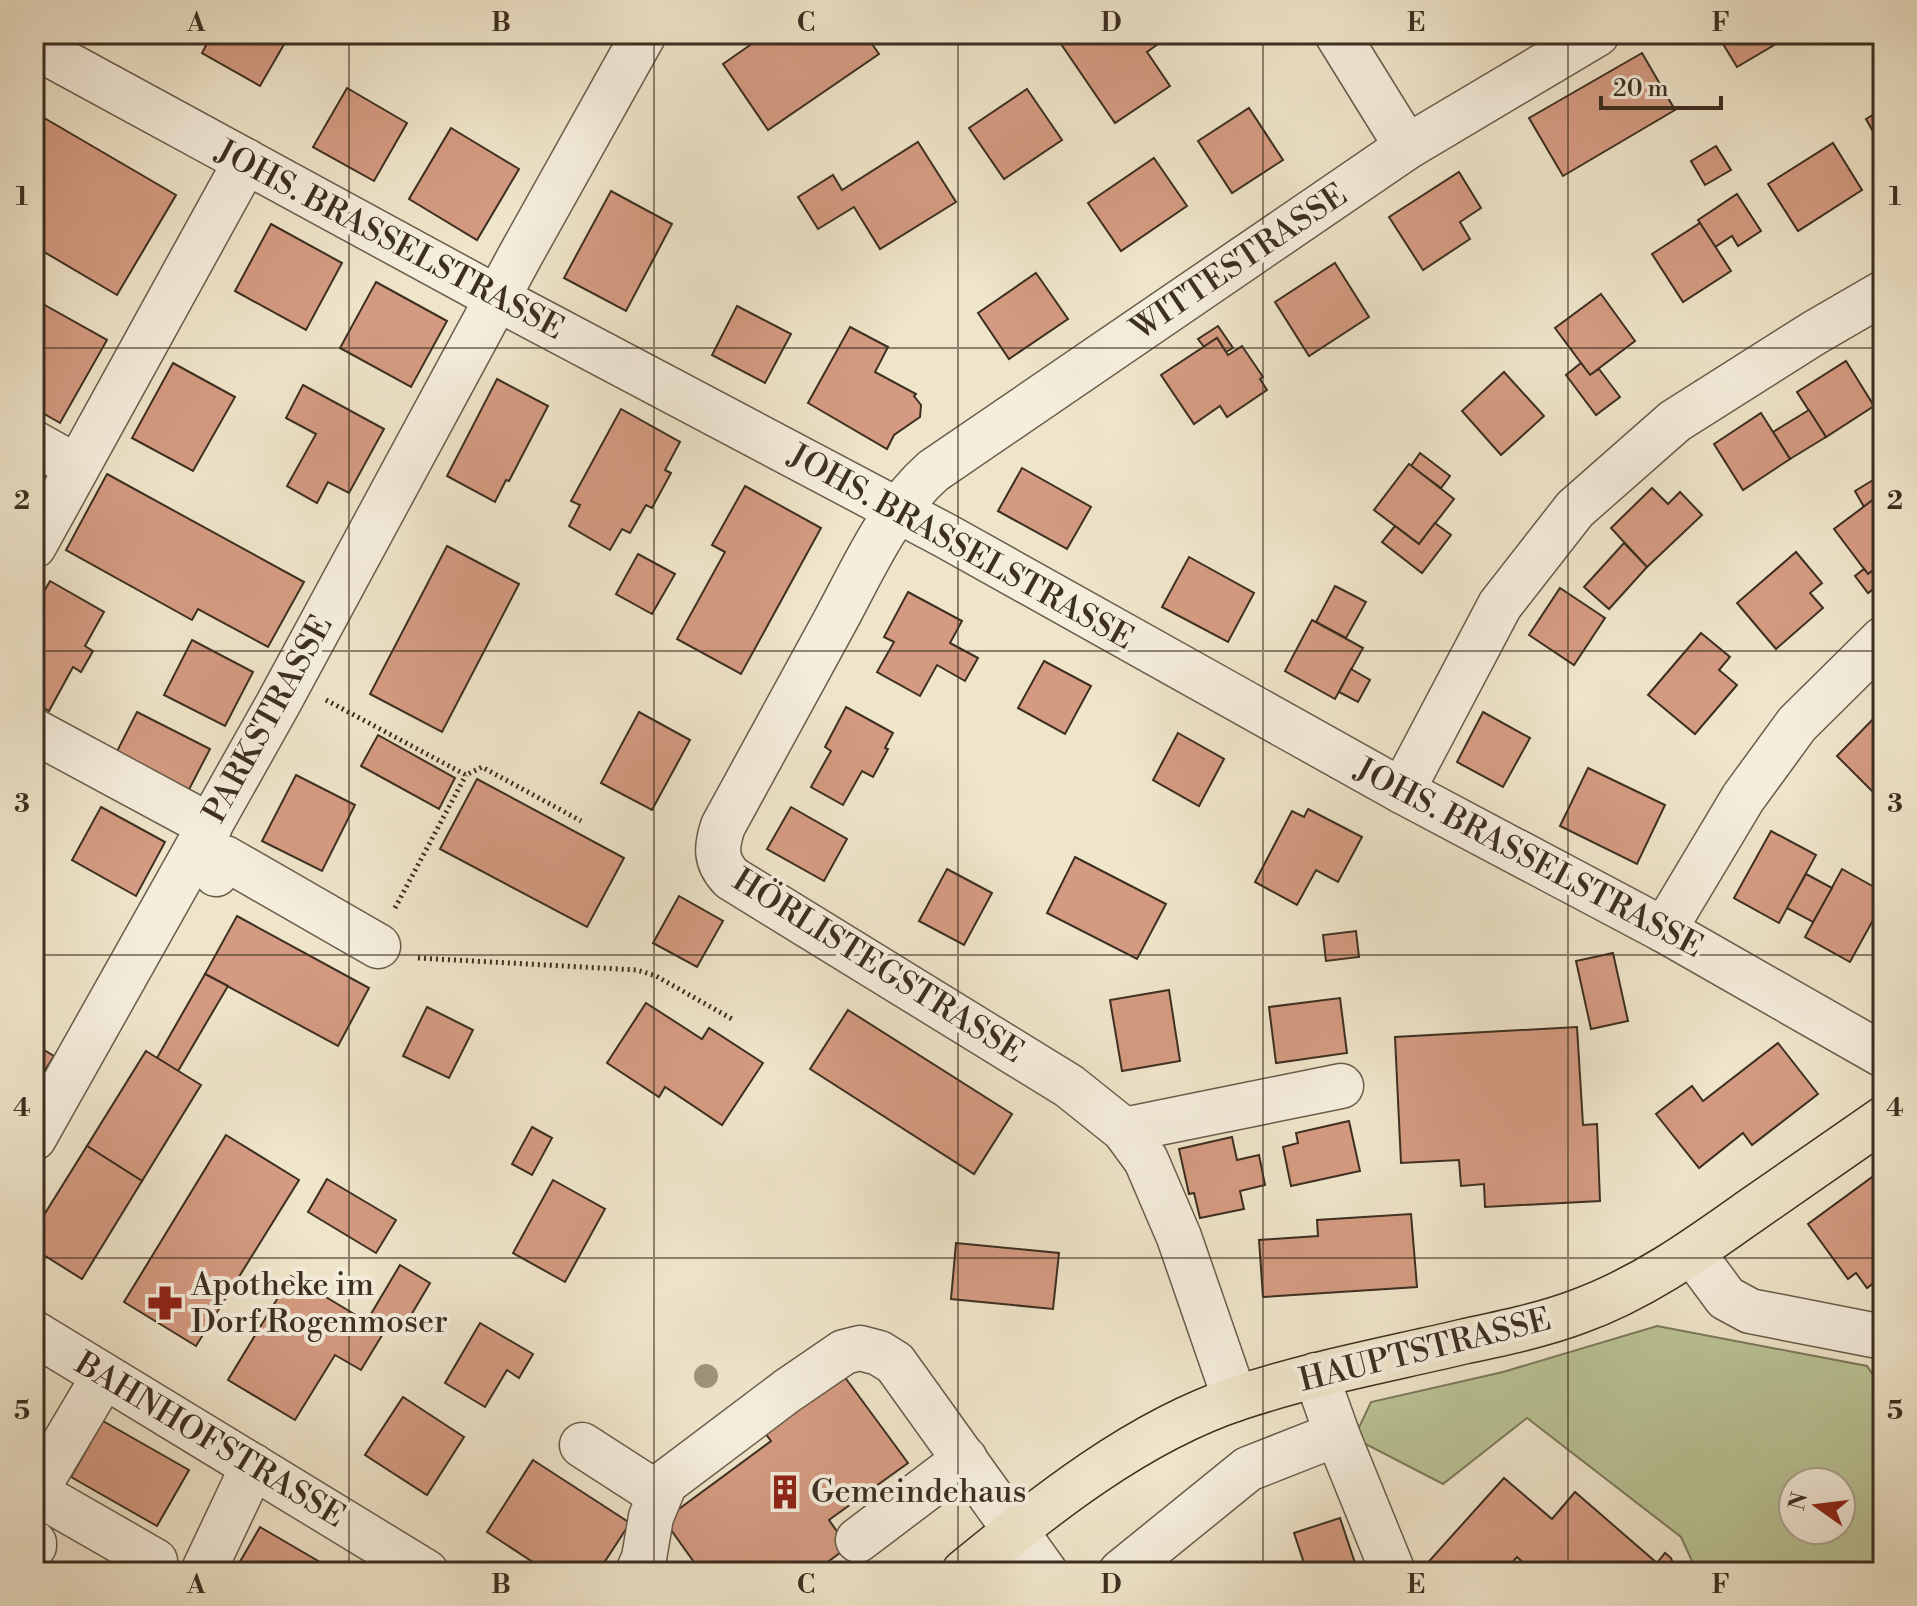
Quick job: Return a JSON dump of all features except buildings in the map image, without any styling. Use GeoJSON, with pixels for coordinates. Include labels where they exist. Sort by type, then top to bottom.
{"type":"FeatureCollection","features":[{"type":"Feature","properties":{"kind":"main road","name":"HAUPTSTRASSE"},"geometry":{"type":"LineString","coordinates":[[964,1572],[1016,1530],[1108,1464],[1170,1426],[1235,1399],[1316,1375],[1520,1329],[1576,1313],[1631,1290],[1692,1252],[1883,1119]]}},
{"type":"Feature","properties":{"kind":"street","name":"PARKSTRASSE"},"geometry":{"type":"LineString","coordinates":[[34,1138],[210,826],[644,34]]}},
{"type":"Feature","properties":{"kind":"street"},"geometry":{"type":"LineString","coordinates":[[1337,34],[1407,147]]}},
{"type":"Feature","properties":{"kind":"street","name":"WITTESTRASSE"},"geometry":{"type":"LineString","coordinates":[[896,509],[933,471],[1407,147],[1597,34]]}},
{"type":"Feature","properties":{"kind":"street","name":"JOHS. BRASSELSTRASSE"},"geometry":{"type":"LineString","coordinates":[[34,46],[497,298],[896,509],[1402,791],[1664,930],[1883,1055]]}},
{"type":"Feature","properties":{"kind":"street"},"geometry":{"type":"LineString","coordinates":[[34,546],[246,161]]}},
{"type":"Feature","properties":{"kind":"street"},"geometry":{"type":"LineString","coordinates":[[1402,791],[1500,605],[1575,509],[1675,421],[1883,293]]}},
{"type":"Feature","properties":{"kind":"street"},"geometry":{"type":"LineString","coordinates":[[34,443],[77,467]]}},
{"type":"Feature","properties":{"kind":"street","name":"HÖRLISTEGSTRASSE"},"geometry":{"type":"LineString","coordinates":[[896,509],[723,826],[717,858],[731,878],[1069,1086],[1124,1130],[1146,1160],[1179,1237],[1235,1399]]}},
{"type":"Feature","properties":{"kind":"street"},"geometry":{"type":"LineString","coordinates":[[1664,930],[1743,798],[1797,724],[1883,639]]}},
{"type":"Feature","properties":{"kind":"street"},"geometry":{"type":"LineString","coordinates":[[34,731],[210,826]]}},
{"type":"Feature","properties":{"kind":"street"},"geometry":{"type":"LineString","coordinates":[[216,874],[225,858],[377,945]]}},
{"type":"Feature","properties":{"kind":"street"},"geometry":{"type":"LineString","coordinates":[[1124,1130],[1341,1086]]}},
{"type":"Feature","properties":{"kind":"street"},"geometry":{"type":"LineString","coordinates":[[1692,1252],[1726,1298],[1750,1311],[1883,1337]]}},
{"type":"Feature","properties":{"kind":"street","name":"BAHNHOFSTRASSE"},"geometry":{"type":"LineString","coordinates":[[34,1333],[426,1572]]}},
{"type":"Feature","properties":{"kind":"street"},"geometry":{"type":"LineString","coordinates":[[638,1572],[644,1558],[651,1517],[665,1483],[787,1391],[844,1352],[860,1348],[879,1353],[895,1363],[1045,1572]]}},
{"type":"Feature","properties":{"kind":"street"},"geometry":{"type":"LineString","coordinates":[[1316,1375],[1393,1572]]}},
{"type":"Feature","properties":{"kind":"street"},"geometry":{"type":"LineString","coordinates":[[104,1376],[35,1493],[155,1561]]}},
{"type":"Feature","properties":{"kind":"street"},"geometry":{"type":"LineString","coordinates":[[1121,1572],[1248,1469],[1337,1434]]}},
{"type":"Feature","properties":{"kind":"street"},"geometry":{"type":"LineString","coordinates":[[582,1445],[658,1494]]}},
{"type":"Feature","properties":{"kind":"street"},"geometry":{"type":"LineString","coordinates":[[858,1540],[965,1459]]}},
{"type":"Feature","properties":{"kind":"street"},"geometry":{"type":"LineString","coordinates":[[203,1572],[253,1466]]}},
{"type":"Feature","properties":{"kind":"path"},"geometry":{"type":"LineString","coordinates":[[290,681],[466,775]]}},
{"type":"Feature","properties":{"kind":"path"},"geometry":{"type":"LineString","coordinates":[[581,821],[482,767],[466,775],[377,945],[423,959],[637,970],[656,976],[732,1019]]}},
{"type":"Feature","properties":{"kind":"green space"},"geometry":{"type":"Polygon","coordinates":[[[1657,1326],[1867,1366],[1883,1390],[1883,1572],[1697,1572],[1681,1537],[1527,1418],[1443,1484],[1354,1438],[1371,1402],[1503,1372],[1657,1326]]]}},
{"type":"Feature","properties":{"kind":"place","name":"Apotheke im Dorf Rogenmoser"},"geometry":{"type":"Point","coordinates":[165,1303]}},
{"type":"Feature","properties":{"kind":"place","name":"Gemeindehaus"},"geometry":{"type":"Point","coordinates":[785,1492]}}]}
